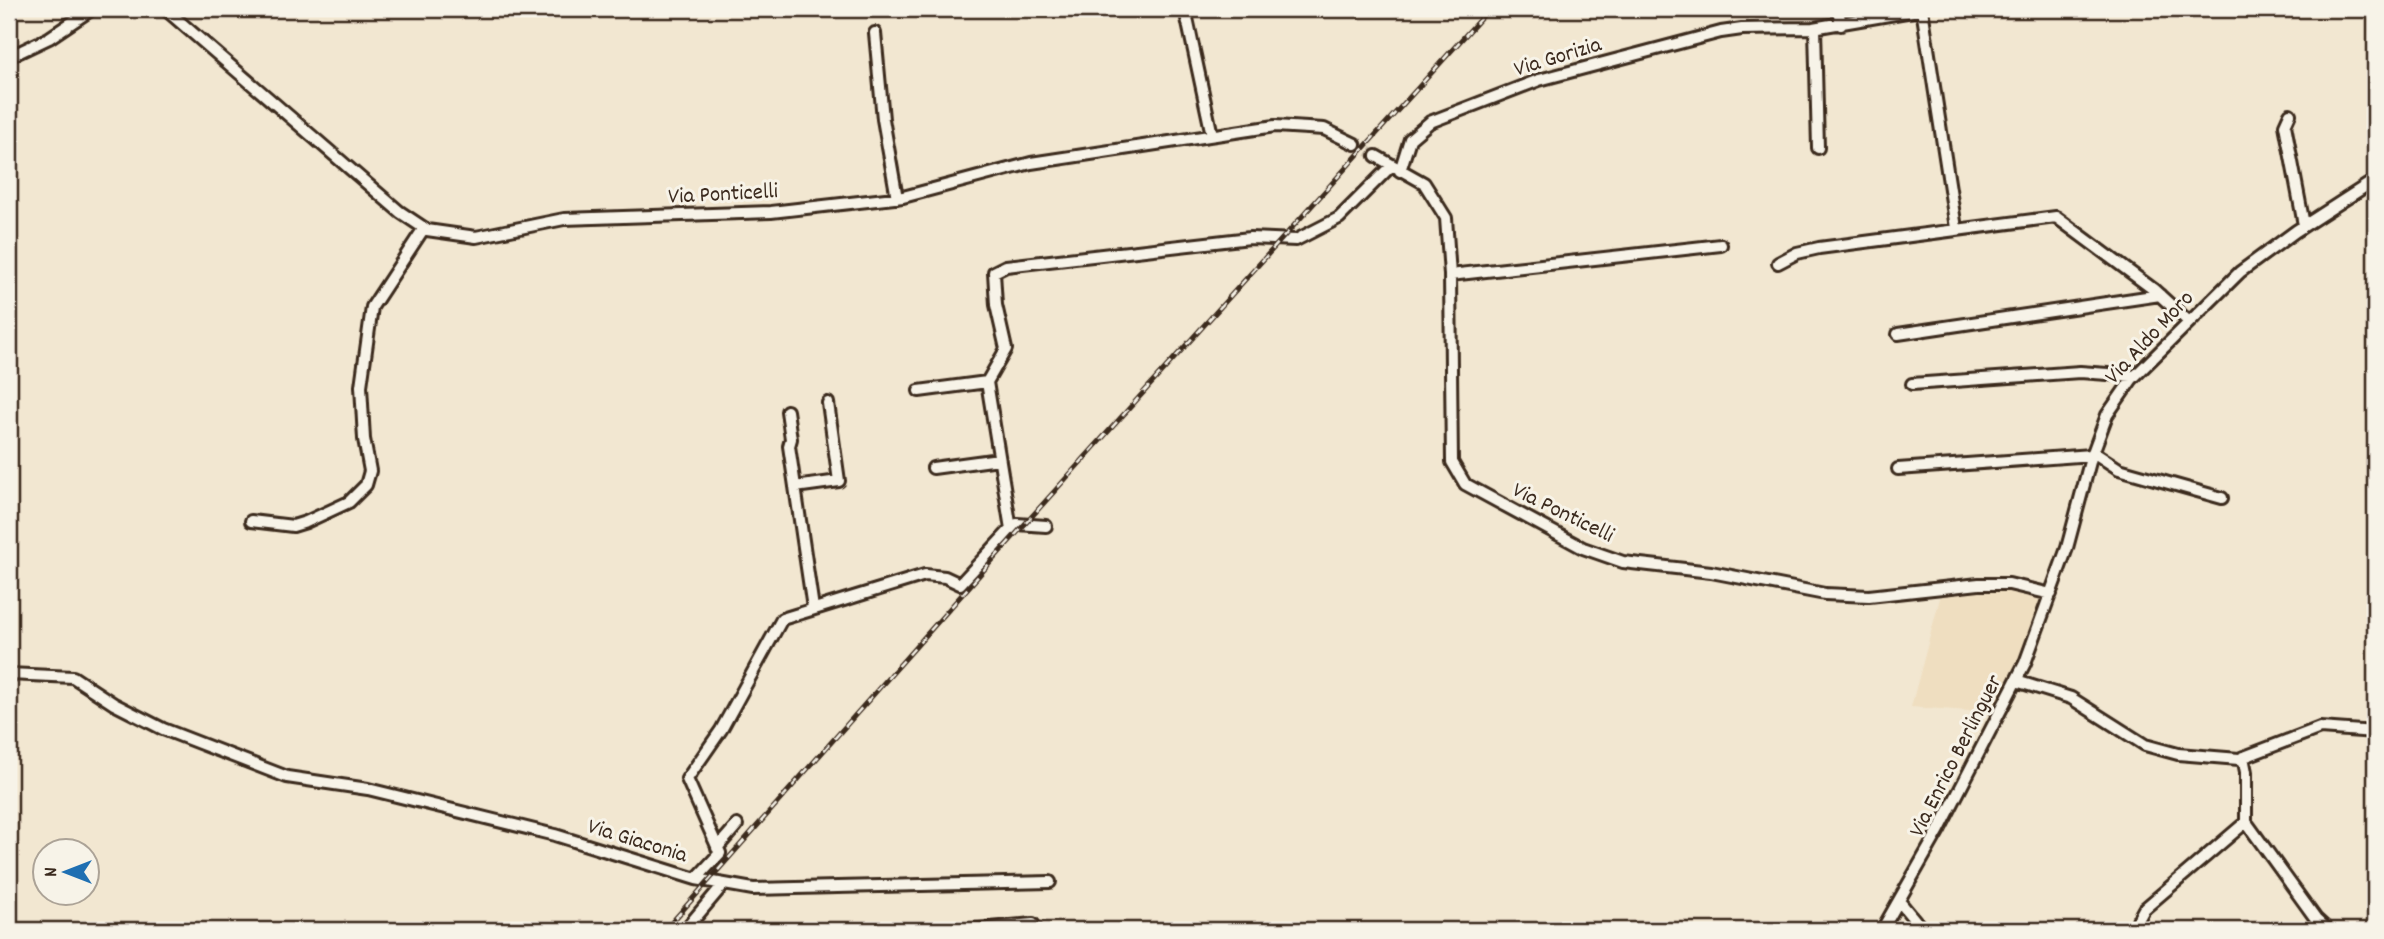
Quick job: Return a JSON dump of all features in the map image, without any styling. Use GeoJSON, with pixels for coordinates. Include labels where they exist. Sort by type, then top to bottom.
{"type":"FeatureCollection","features":[{"type":"Feature","properties":{"kind":"street"},"geometry":{"type":"LineString","coordinates":[[9,57],[49,38],[92,9]]}},
{"type":"Feature","properties":{"kind":"street","name":"Via Ponticelli"},"geometry":{"type":"LineString","coordinates":[[165,9],[400,212],[424,228],[476,237],[564,219],[771,212],[897,198],[1031,163],[1275,126],[1324,129],[1355,145]]}},
{"type":"Feature","properties":{"kind":"street"},"geometry":{"type":"LineString","coordinates":[[1185,9],[1212,135]]}},
{"type":"Feature","properties":{"kind":"street"},"geometry":{"type":"LineString","coordinates":[[1838,9],[1840,25]]}},
{"type":"Feature","properties":{"kind":"street"},"geometry":{"type":"LineString","coordinates":[[1923,9],[1956,228]]}},
{"type":"Feature","properties":{"kind":"street","name":"Via Gorizia"},"geometry":{"type":"LineString","coordinates":[[1396,168],[1410,139],[1430,122],[1539,80],[1721,32],[1815,28],[1923,9]]}},
{"type":"Feature","properties":{"kind":"street"},"geometry":{"type":"LineString","coordinates":[[1815,28],[1818,148]]}},
{"type":"Feature","properties":{"kind":"street"},"geometry":{"type":"LineString","coordinates":[[875,33],[883,119],[897,198]]}},
{"type":"Feature","properties":{"kind":"street"},"geometry":{"type":"LineString","coordinates":[[2290,114],[2285,125],[2304,225]]}},
{"type":"Feature","properties":{"kind":"street","name":"Via Ponticelli"},"geometry":{"type":"LineString","coordinates":[[1376,156],[1424,183],[1446,218],[1450,275],[1452,462],[1465,484],[1583,548],[1623,562],[1711,572],[1825,594],[1869,596],[1979,583],[2009,583],[2051,594]]}},
{"type":"Feature","properties":{"kind":"street"},"geometry":{"type":"LineString","coordinates":[[1046,526],[1017,524],[1010,529],[987,382],[1006,349],[993,283],[997,270],[1250,237],[1296,240],[1339,218],[1396,168]]}},
{"type":"Feature","properties":{"kind":"street","name":"Via Aldo Moro"},"geometry":{"type":"LineString","coordinates":[[2051,594],[2107,415],[2135,376],[2240,272],[2304,225],[2375,180]]}},
{"type":"Feature","properties":{"kind":"street"},"geometry":{"type":"LineString","coordinates":[[1779,263],[1797,253],[1819,248],[2056,217],[2160,295],[2188,321]]}},
{"type":"Feature","properties":{"kind":"street"},"geometry":{"type":"LineString","coordinates":[[251,522],[293,526],[306,522],[349,502],[366,485],[370,471],[364,439],[361,386],[372,307],[424,228]]}},
{"type":"Feature","properties":{"kind":"street"},"geometry":{"type":"LineString","coordinates":[[1450,275],[1721,245]]}},
{"type":"Feature","properties":{"kind":"street"},"geometry":{"type":"LineString","coordinates":[[1898,334],[2160,295]]}},
{"type":"Feature","properties":{"kind":"street"},"geometry":{"type":"LineString","coordinates":[[1912,384],[2080,372],[2135,376]]}},
{"type":"Feature","properties":{"kind":"street"},"geometry":{"type":"LineString","coordinates":[[919,391],[987,382]]}},
{"type":"Feature","properties":{"kind":"street"},"geometry":{"type":"LineString","coordinates":[[795,487],[839,481],[828,403]]}},
{"type":"Feature","properties":{"kind":"street"},"geometry":{"type":"LineString","coordinates":[[787,411],[813,608]]}},
{"type":"Feature","properties":{"kind":"street"},"geometry":{"type":"LineString","coordinates":[[1898,469],[2093,453],[2119,469],[2222,498]]}},
{"type":"Feature","properties":{"kind":"street"},"geometry":{"type":"LineString","coordinates":[[933,468],[999,459]]}},
{"type":"Feature","properties":{"kind":"street","name":"Via Giaconia"},"geometry":{"type":"LineString","coordinates":[[9,674],[73,677],[114,704],[163,729],[287,777],[368,789],[528,828],[696,879],[720,853],[687,779],[721,730],[782,618],[925,575],[945,577],[960,584],[1010,529]]}},
{"type":"Feature","properties":{"kind":"street","name":"Via Enrico Berlinguer"},"geometry":{"type":"LineString","coordinates":[[1882,930],[2016,681],[2051,594]]}},
{"type":"Feature","properties":{"kind":"street"},"geometry":{"type":"LineString","coordinates":[[2016,681],[2071,698],[2145,745],[2178,754],[2243,758],[2320,728],[2375,732]]}},
{"type":"Feature","properties":{"kind":"street"},"geometry":{"type":"LineString","coordinates":[[2243,758],[2246,772],[2246,822],[2316,919],[2328,930]]}},
{"type":"Feature","properties":{"kind":"street"},"geometry":{"type":"LineString","coordinates":[[2143,930],[2138,920],[2144,909],[2246,822]]}},
{"type":"Feature","properties":{"kind":"street"},"geometry":{"type":"LineString","coordinates":[[718,848],[737,825]]}},
{"type":"Feature","properties":{"kind":"street"},"geometry":{"type":"LineString","coordinates":[[696,879],[722,886],[753,889],[1050,882]]}},
{"type":"Feature","properties":{"kind":"street"},"geometry":{"type":"LineString","coordinates":[[685,930],[722,886]]}},
{"type":"Feature","properties":{"kind":"street"},"geometry":{"type":"LineString","coordinates":[[1899,901],[1923,930]]}},
{"type":"Feature","properties":{"kind":"street"},"geometry":{"type":"LineString","coordinates":[[968,930],[1033,924],[1037,930]]}},
{"type":"Feature","properties":{"kind":"shaded area"},"geometry":{"type":"Polygon","coordinates":[[[1979,584],[2051,594],[1999,713],[1911,707],[1943,587],[1979,584]]]}},
{"type":"Feature","properties":{"kind":"tunnel"},"geometry":{"type":"LineString","coordinates":[[1355,144],[1376,156]]}},
{"type":"Feature","properties":{"kind":"railway"},"geometry":{"type":"LineString","coordinates":[[665,930],[997,555],[1489,9]]}}]}
